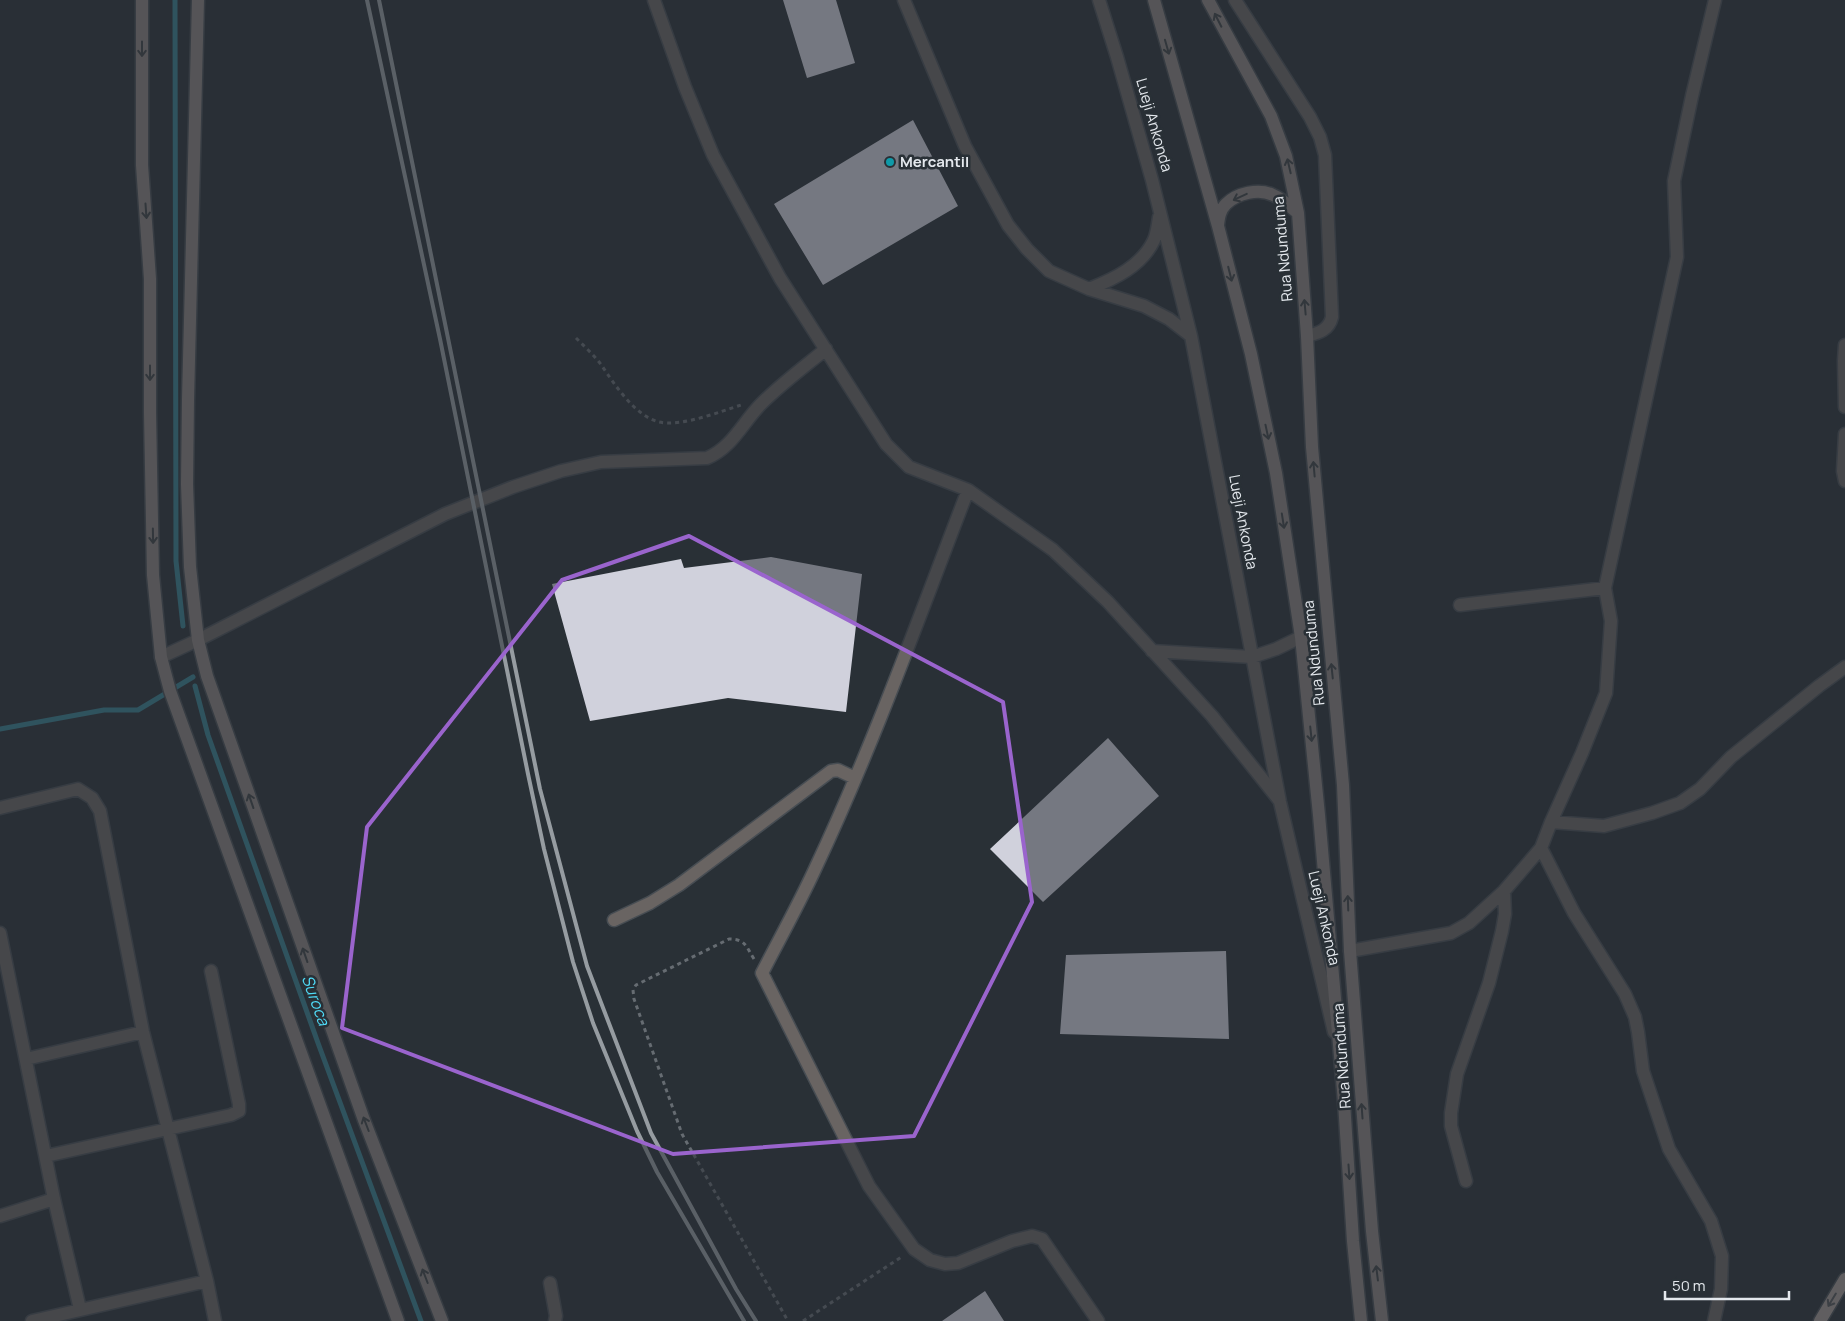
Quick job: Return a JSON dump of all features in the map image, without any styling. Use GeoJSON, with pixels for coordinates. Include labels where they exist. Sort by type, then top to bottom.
{"type":"FeatureCollection","features":[{"type":"Feature","properties":{"kind":"main road"},"geometry":{"type":"LineString","coordinates":[[142,0],[142,165],[150,279],[153,575],[161,657],[170,690],[212,808],[398,1321]]}},
{"type":"Feature","properties":{"kind":"main road"},"geometry":{"type":"LineString","coordinates":[[198,0],[187,465],[190,567],[198,640],[207,676],[364,1120],[442,1321]]}},
{"type":"Feature","properties":{"kind":"main road"},"geometry":{"type":"LineString","coordinates":[[1154,0],[1218,226]]}},
{"type":"Feature","properties":{"kind":"main road","name":"Rua Ndunduma"},"geometry":{"type":"LineString","coordinates":[[1208,0],[1271,116],[1286,156],[1298,214],[1307,336],[1312,447],[1343,785],[1350,952],[1372,1231],[1382,1321]]}},
{"type":"Feature","properties":{"kind":"main road"},"geometry":{"type":"LineString","coordinates":[[1218,226],[1220,213],[1227,203],[1249,192],[1261,191],[1273,194],[1298,214]]}},
{"type":"Feature","properties":{"kind":"main road","name":"Rua Ndunduma"},"geometry":{"type":"LineString","coordinates":[[1218,226],[1250,354],[1276,473],[1301,637],[1319,814],[1353,1241],[1362,1321]]}},
{"type":"Feature","properties":{"kind":"main road"},"geometry":{"type":"LineString","coordinates":[[1820,1321],[1845,1279]]}},
{"type":"Feature","properties":{"kind":"street"},"geometry":{"type":"LineString","coordinates":[[654,0],[685,87],[713,155],[780,278],[886,444],[909,467],[968,490],[1053,550],[1108,602],[1212,716],[1280,802]]}},
{"type":"Feature","properties":{"kind":"street"},"geometry":{"type":"LineString","coordinates":[[904,0],[965,146],[1008,225],[1026,249],[1049,271],[1089,289],[1144,306],[1169,319],[1191,336]]}},
{"type":"Feature","properties":{"kind":"street","name":"Lueji Ankonda"},"geometry":{"type":"LineString","coordinates":[[1099,0],[1117,57],[1160,212],[1191,336],[1280,802],[1339,1054]]}},
{"type":"Feature","properties":{"kind":"street"},"geometry":{"type":"LineString","coordinates":[[1235,0],[1310,117],[1326,155],[1332,317],[1330,324],[1318,334],[1307,336]]}},
{"type":"Feature","properties":{"kind":"street"},"geometry":{"type":"LineString","coordinates":[[1350,952],[1451,933],[1469,923],[1504,891],[1541,848],[1606,693],[1611,621],[1606,588],[1677,257],[1674,182],[1715,0]]}},
{"type":"Feature","properties":{"kind":"street"},"geometry":{"type":"LineString","coordinates":[[1089,289],[1107,282],[1130,269],[1144,256],[1155,240],[1160,212]]}},
{"type":"Feature","properties":{"kind":"street"},"geometry":{"type":"LineString","coordinates":[[1845,345],[1845,407]]}},
{"type":"Feature","properties":{"kind":"street"},"geometry":{"type":"LineString","coordinates":[[161,657],[445,514],[512,486],[561,471],[601,462],[707,458],[719,453],[772,393],[826,349]]}},
{"type":"Feature","properties":{"kind":"street"},"geometry":{"type":"LineString","coordinates":[[1845,434],[1842,471],[1845,481]]}},
{"type":"Feature","properties":{"kind":"street"},"geometry":{"type":"LineString","coordinates":[[968,490],[890,694],[855,778],[815,870],[762,973],[869,1186],[914,1249],[930,1260],[945,1264],[958,1263],[1012,1241],[1032,1236],[1042,1239],[1098,1321]]}},
{"type":"Feature","properties":{"kind":"street"},"geometry":{"type":"LineString","coordinates":[[1460,605],[1606,588]]}},
{"type":"Feature","properties":{"kind":"street"},"geometry":{"type":"LineString","coordinates":[[1152,650],[1252,657],[1276,649],[1301,637]]}},
{"type":"Feature","properties":{"kind":"street"},"geometry":{"type":"LineString","coordinates":[[1551,822],[1604,826],[1680,803],[1700,788],[1731,757],[1845,667]]}},
{"type":"Feature","properties":{"kind":"street"},"geometry":{"type":"LineString","coordinates":[[614,920],[650,903],[679,885],[831,772],[838,770],[855,778]]}},
{"type":"Feature","properties":{"kind":"street"},"geometry":{"type":"LineString","coordinates":[[0,808],[78,789],[92,798],[100,811],[143,1032],[207,1281],[215,1321]]}},
{"type":"Feature","properties":{"kind":"street"},"geometry":{"type":"LineString","coordinates":[[1541,848],[1574,913],[1625,994],[1635,1017],[1643,1071],[1666,1141],[1683,1175],[1711,1221],[1722,1256],[1721,1289],[1714,1321]]}},
{"type":"Feature","properties":{"kind":"street"},"geometry":{"type":"LineString","coordinates":[[1466,1181],[1451,1126],[1451,1113],[1457,1074],[1490,983],[1505,914],[1504,891]]}},
{"type":"Feature","properties":{"kind":"street"},"geometry":{"type":"LineString","coordinates":[[0,933],[54,1199],[80,1309]]}},
{"type":"Feature","properties":{"kind":"street"},"geometry":{"type":"LineString","coordinates":[[46,1156],[231,1116],[239,1111],[211,971]]}},
{"type":"Feature","properties":{"kind":"street"},"geometry":{"type":"LineString","coordinates":[[26,1059],[143,1032]]}},
{"type":"Feature","properties":{"kind":"street"},"geometry":{"type":"LineString","coordinates":[[0,1216],[54,1199]]}},
{"type":"Feature","properties":{"kind":"street"},"geometry":{"type":"LineString","coordinates":[[32,1321],[207,1281]]}},
{"type":"Feature","properties":{"kind":"street"},"geometry":{"type":"LineString","coordinates":[[550,1283],[556,1321]]}},
{"type":"Feature","properties":{"kind":"path"},"geometry":{"type":"LineString","coordinates":[[576,338],[601,365],[610,381],[624,396],[649,418],[658,422],[685,421],[745,404],[759,406]]}},
{"type":"Feature","properties":{"kind":"path"},"geometry":{"type":"LineString","coordinates":[[762,973],[744,943],[739,939],[729,939],[636,985],[633,990],[634,999],[682,1134],[788,1321]]}},
{"type":"Feature","properties":{"kind":"path"},"geometry":{"type":"LineString","coordinates":[[803,1321],[914,1249]]}},
{"type":"Feature","properties":{"kind":"highlighted area"},"geometry":{"type":"Polygon","coordinates":[[[689,536],[1003,702],[1032,902],[914,1136],[673,1154],[342,1028],[367,827],[562,580],[689,536]]]}},
{"type":"Feature","properties":{"kind":"building"},"geometry":{"type":"Polygon","coordinates":[[[783,0],[836,0],[855,63],[807,78],[783,0]]]}},
{"type":"Feature","properties":{"kind":"building","name":"Mercantil"},"geometry":{"type":"Polygon","coordinates":[[[913,120],[958,206],[823,285],[774,204],[913,120]]]}},
{"type":"Feature","properties":{"kind":"building"},"geometry":{"type":"Polygon","coordinates":[[[771,557],[862,574],[846,712],[728,698],[590,721],[552,584],[681,559],[684,568],[771,557]]]}},
{"type":"Feature","properties":{"kind":"building"},"geometry":{"type":"Polygon","coordinates":[[[1108,738],[1159,796],[1043,902],[990,849],[1108,738]]]}},
{"type":"Feature","properties":{"kind":"building"},"geometry":{"type":"Polygon","coordinates":[[[1226,951],[1229,1039],[1060,1034],[1066,955],[1226,951]]]}},
{"type":"Feature","properties":{"kind":"building"},"geometry":{"type":"Polygon","coordinates":[[[985,1291],[1004,1321],[942,1321],[985,1291]]]}},
{"type":"Feature","properties":{"kind":"waterway"},"geometry":{"type":"LineString","coordinates":[[175,0],[176,561],[183,626]]}},
{"type":"Feature","properties":{"kind":"waterway"},"geometry":{"type":"LineString","coordinates":[[0,729],[104,710],[138,710],[193,677]]}},
{"type":"Feature","properties":{"kind":"waterway","name":"Suroca"},"geometry":{"type":"LineString","coordinates":[[195,686],[208,735],[318,1043],[421,1321]]}},
{"type":"Feature","properties":{"kind":"railway"},"geometry":{"type":"LineString","coordinates":[[367,0],[440,339],[544,849],[573,962],[593,1023],[637,1131],[657,1172],[744,1321]]}},
{"type":"Feature","properties":{"kind":"railway"},"geometry":{"type":"LineString","coordinates":[[379,0],[540,789],[587,966],[651,1133],[736,1289],[756,1321]]}},
{"type":"Feature","properties":{"kind":"place","name":"Mercantil"},"geometry":{"type":"Point","coordinates":[890,162]}}]}
